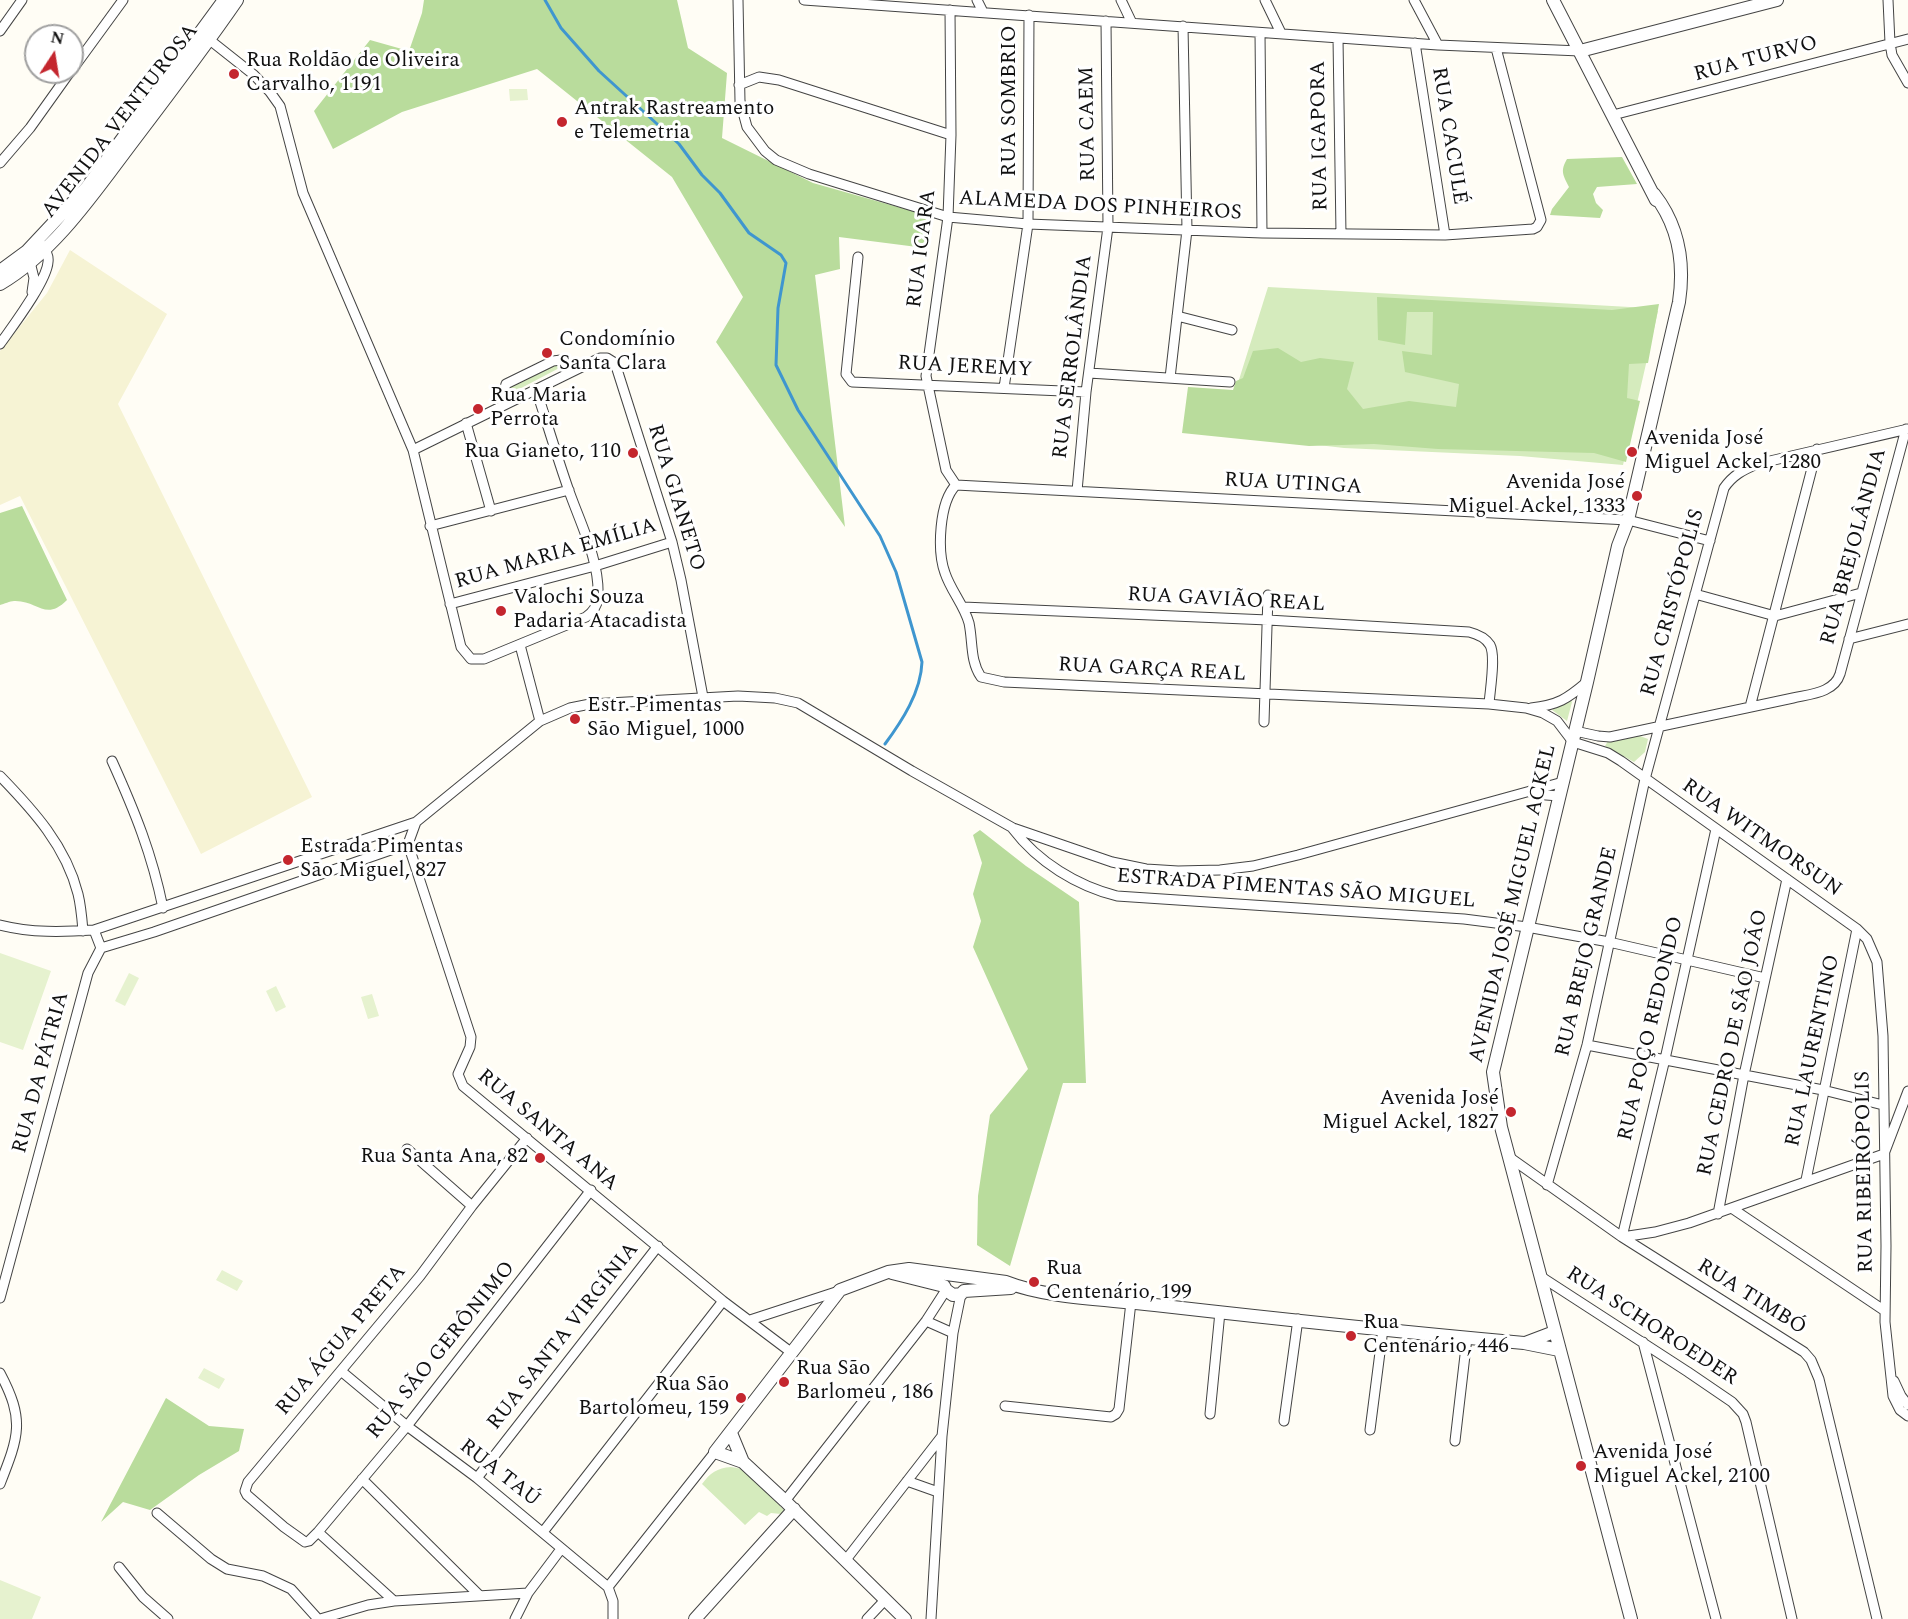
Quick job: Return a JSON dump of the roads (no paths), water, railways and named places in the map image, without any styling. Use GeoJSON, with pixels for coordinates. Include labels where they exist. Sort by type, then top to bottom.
{"type":"FeatureCollection","features":[{"type":"Feature","properties":{"kind":"street"},"geometry":{"type":"LineString","coordinates":[[0,31],[22,0]]}},
{"type":"Feature","properties":{"kind":"street"},"geometry":{"type":"LineString","coordinates":[[84,53],[123,0]]}},
{"type":"Feature","properties":{"kind":"street","name":"AVENIDA VENTUROSA"},"geometry":{"type":"LineString","coordinates":[[206,37],[224,0]]}},
{"type":"Feature","properties":{"kind":"street","name":"AVENIDA VENTUROSA"},"geometry":{"type":"LineString","coordinates":[[0,284],[41,244],[61,232],[93,195],[206,37],[237,0]]}},
{"type":"Feature","properties":{"kind":"street","name":"ALAMEDA DOS PINHEIROS"},"geometry":{"type":"LineString","coordinates":[[738,0],[740,101],[747,127],[765,151],[776,160],[809,174],[948,217],[1028,224],[1262,233],[1445,235],[1533,228],[1540,220],[1496,48]]}},
{"type":"Feature","properties":{"kind":"street"},"geometry":{"type":"LineString","coordinates":[[804,0],[1438,45],[1580,51],[1777,0]]}},
{"type":"Feature","properties":{"kind":"street"},"geometry":{"type":"LineString","coordinates":[[977,0],[983,12]]}},
{"type":"Feature","properties":{"kind":"street"},"geometry":{"type":"LineString","coordinates":[[1121,0],[1132,22]]}},
{"type":"Feature","properties":{"kind":"street"},"geometry":{"type":"LineString","coordinates":[[1265,0],[1281,33]]}},
{"type":"Feature","properties":{"kind":"street"},"geometry":{"type":"LineString","coordinates":[[1414,0],[1438,45]]}},
{"type":"Feature","properties":{"kind":"street","name":"AVENIDA JOSÉ MIGUEL ACKEL"},"geometry":{"type":"LineString","coordinates":[[1552,0],[1654,194],[1672,246],[1674,282],[1625,520],[1493,1071],[1501,1126],[1631,1619]]}},
{"type":"Feature","properties":{"kind":"street"},"geometry":{"type":"LineString","coordinates":[[1888,0],[1890,43],[1898,67],[1908,83]]}},
{"type":"Feature","properties":{"kind":"street","name":"RUA ICARA"},"geometry":{"type":"LineString","coordinates":[[950,10],[951,135],[948,217],[943,262],[927,355],[927,384],[946,470],[956,484]]}},
{"type":"Feature","properties":{"kind":"street","name":"RUA SOMBRIO"},"geometry":{"type":"LineString","coordinates":[[1004,388],[1028,224],[1029,15]]}},
{"type":"Feature","properties":{"kind":"street","name":"RUA CAEM"},"geometry":{"type":"LineString","coordinates":[[1106,21],[1108,227]]}},
{"type":"Feature","properties":{"kind":"street"},"geometry":{"type":"LineString","coordinates":[[1170,378],[1187,230],[1183,26]]}},
{"type":"Feature","properties":{"kind":"street"},"geometry":{"type":"LineString","coordinates":[[1260,33],[1262,233]]}},
{"type":"Feature","properties":{"kind":"street"},"geometry":{"type":"LineString","coordinates":[[206,37],[254,75],[280,106],[303,193],[412,450],[461,647],[471,659],[484,659],[586,617],[595,609],[598,597],[595,566],[536,389]]}},
{"type":"Feature","properties":{"kind":"street","name":"RUA IGAPORA"},"geometry":{"type":"LineString","coordinates":[[1338,38],[1341,234]]}},
{"type":"Feature","properties":{"kind":"street","name":"RUA TURVO"},"geometry":{"type":"LineString","coordinates":[[1613,115],[1908,39]]}},
{"type":"Feature","properties":{"kind":"street","name":"RUA CACULÉ"},"geometry":{"type":"LineString","coordinates":[[1415,43],[1445,235]]}},
{"type":"Feature","properties":{"kind":"street"},"geometry":{"type":"LineString","coordinates":[[740,85],[759,77],[779,80],[951,135]]}},
{"type":"Feature","properties":{"kind":"street"},"geometry":{"type":"LineString","coordinates":[[0,163],[30,128],[62,84]]}},
{"type":"Feature","properties":{"kind":"street","name":"RUA SERROLÂNDIA"},"geometry":{"type":"LineString","coordinates":[[1077,491],[1086,392],[1108,227]]}},
{"type":"Feature","properties":{"kind":"street"},"geometry":{"type":"LineString","coordinates":[[0,344],[31,300],[49,261],[41,244]]}},
{"type":"Feature","properties":{"kind":"street"},"geometry":{"type":"LineString","coordinates":[[28,256],[34,278],[31,300]]}},
{"type":"Feature","properties":{"kind":"street","name":"AVENIDA VENTUROSA"},"geometry":{"type":"LineString","coordinates":[[0,271],[28,256]]}},
{"type":"Feature","properties":{"kind":"street","name":"RUA JEREMY"},"geometry":{"type":"LineString","coordinates":[[858,257],[846,374],[852,382],[1086,392]]}},
{"type":"Feature","properties":{"kind":"street"},"geometry":{"type":"LineString","coordinates":[[1177,316],[1232,330]]}},
{"type":"Feature","properties":{"kind":"street","name":"RUA GIANETO"},"geometry":{"type":"LineString","coordinates":[[574,370],[600,358],[607,358],[615,363],[672,542],[703,697]]}},
{"type":"Feature","properties":{"kind":"street"},"geometry":{"type":"LineString","coordinates":[[412,450],[504,405],[574,370],[561,360],[506,384],[503,394],[504,405]]}},
{"type":"Feature","properties":{"kind":"street"},"geometry":{"type":"LineString","coordinates":[[1089,373],[1230,382]]}},
{"type":"Feature","properties":{"kind":"street"},"geometry":{"type":"LineString","coordinates":[[466,423],[491,511]]}},
{"type":"Feature","properties":{"kind":"street"},"geometry":{"type":"LineString","coordinates":[[1526,708],[1544,713],[1574,736],[1604,737],[1750,707],[1817,449],[1907,429]]}},
{"type":"Feature","properties":{"kind":"street","name":"RUA BREJOLÂNDIA"},"geometry":{"type":"LineString","coordinates":[[1750,707],[1822,691],[1835,684],[1850,639],[1907,429]]}},
{"type":"Feature","properties":{"kind":"street","name":"RUA CRISTÓPOLIS"},"geometry":{"type":"LineString","coordinates":[[1660,727],[1724,488],[1731,478],[1750,467],[1817,449]]}},
{"type":"Feature","properties":{"kind":"street","name":"RUA UTINGA"},"geometry":{"type":"LineString","coordinates":[[956,484],[1625,520],[1710,541]]}},
{"type":"Feature","properties":{"kind":"street","name":"RUA GARÇA REAL"},"geometry":{"type":"LineString","coordinates":[[956,484],[946,501],[943,513],[941,552],[945,573],[963,607],[969,624],[976,669],[981,677],[991,680],[1264,695],[1489,704],[1526,708]]}},
{"type":"Feature","properties":{"kind":"street"},"geometry":{"type":"LineString","coordinates":[[430,526],[569,490]]}},
{"type":"Feature","properties":{"kind":"street","name":"RUA MARIA EMÍLIA"},"geometry":{"type":"LineString","coordinates":[[450,604],[595,566],[672,542]]}},
{"type":"Feature","properties":{"kind":"street"},"geometry":{"type":"LineString","coordinates":[[1695,594],[1775,616],[1861,593]]}},
{"type":"Feature","properties":{"kind":"street"},"geometry":{"type":"LineString","coordinates":[[1264,722],[1268,596]]}},
{"type":"Feature","properties":{"kind":"street","name":"RUA GAVIÃO REAL"},"geometry":{"type":"LineString","coordinates":[[963,607],[1268,620],[1469,632],[1485,639],[1490,645],[1492,654],[1489,704]]}},
{"type":"Feature","properties":{"kind":"street"},"geometry":{"type":"LineString","coordinates":[[1850,639],[1908,624]]}},
{"type":"Feature","properties":{"kind":"street"},"geometry":{"type":"LineString","coordinates":[[520,645],[540,721]]}},
{"type":"Feature","properties":{"kind":"street"},"geometry":{"type":"LineString","coordinates":[[1526,708],[1555,705],[1587,682]]}},
{"type":"Feature","properties":{"kind":"street"},"geometry":{"type":"LineString","coordinates":[[0,925],[37,932],[94,930],[416,822],[540,721],[570,708],[590,704],[703,697],[758,697],[798,703],[1013,828],[1112,862],[1146,869],[1220,870],[1253,866],[1563,782]]}},
{"type":"Feature","properties":{"kind":"street","name":"RUA BREJO GRANDE"},"geometry":{"type":"LineString","coordinates":[[1547,1185],[1587,1045],[1645,779],[1660,727]]}},
{"type":"Feature","properties":{"kind":"street","name":"RUA WITMORSUN"},"geometry":{"type":"LineString","coordinates":[[1574,736],[1621,761],[1857,929]]}},
{"type":"Feature","properties":{"kind":"street"},"geometry":{"type":"LineString","coordinates":[[1601,751],[1604,737]]}},
{"type":"Feature","properties":{"kind":"street"},"geometry":{"type":"LineString","coordinates":[[112,762],[137,816],[155,868],[163,908]]}},
{"type":"Feature","properties":{"kind":"street"},"geometry":{"type":"LineString","coordinates":[[0,776],[35,813],[62,852],[79,895],[83,931]]}},
{"type":"Feature","properties":{"kind":"street"},"geometry":{"type":"LineString","coordinates":[[1527,793],[1559,796]]}},
{"type":"Feature","properties":{"kind":"street"},"geometry":{"type":"LineString","coordinates":[[94,930],[101,948],[154,932],[408,844],[416,822]]}},
{"type":"Feature","properties":{"kind":"street","name":"ESTRADA PIMENTAS SÃO MIGUEL"},"geometry":{"type":"LineString","coordinates":[[1013,828],[1024,843],[1057,870],[1095,891],[1117,896],[1464,919],[1527,927],[1609,942],[1765,978]]}},
{"type":"Feature","properties":{"kind":"street","name":"RUA POÇO REDONDO"},"geometry":{"type":"LineString","coordinates":[[1622,1237],[1665,1059],[1716,829]]}},
{"type":"Feature","properties":{"kind":"street","name":"RUA SANTA ANA"},"geometry":{"type":"LineString","coordinates":[[408,844],[471,1037],[470,1047],[458,1074],[459,1081],[723,1301],[792,1353]]}},
{"type":"Feature","properties":{"kind":"street","name":"RUA CEDRO DE SÃO JOÃO"},"geometry":{"type":"LineString","coordinates":[[1718,1214],[1744,1075],[1786,879]]}},
{"type":"Feature","properties":{"kind":"street","name":"RUA LAURENTINO"},"geometry":{"type":"LineString","coordinates":[[1806,1180],[1857,929]]}},
{"type":"Feature","properties":{"kind":"street","name":"RUA RIBEIRÓPOLIS"},"geometry":{"type":"LineString","coordinates":[[1857,929],[1867,939],[1877,962],[1883,1036],[1885,1311],[1891,1377],[1896,1403],[1900,1410],[1908,1416]]}},
{"type":"Feature","properties":{"kind":"street","name":"RUA DA PÁTRIA"},"geometry":{"type":"LineString","coordinates":[[0,1298],[12,1261],[88,972],[101,948]]}},
{"type":"Feature","properties":{"kind":"street"},"geometry":{"type":"LineString","coordinates":[[1587,1045],[1823,1090],[1883,1105]]}},
{"type":"Feature","properties":{"kind":"street"},"geometry":{"type":"LineString","coordinates":[[1622,1237],[1655,1232],[1718,1214],[1806,1180],[1884,1154],[1908,1090]]}},
{"type":"Feature","properties":{"kind":"street","name":"RUA ÁGUA PRETA"},"geometry":{"type":"LineString","coordinates":[[318,1532],[309,1541],[300,1540],[247,1495],[245,1491],[252,1476],[420,1276],[527,1138]]}},
{"type":"Feature","properties":{"kind":"street"},"geometry":{"type":"LineString","coordinates":[[407,1149],[472,1206]]}},
{"type":"Feature","properties":{"kind":"street","name":"RUA TIMBÓ"},"geometry":{"type":"LineString","coordinates":[[1509,1157],[1622,1237],[1804,1352],[1811,1360],[1819,1379],[1877,1619]]}},
{"type":"Feature","properties":{"kind":"street","name":"RUA SÃO GERÔNIMO"},"geometry":{"type":"LineString","coordinates":[[318,1532],[407,1426],[591,1190]]}},
{"type":"Feature","properties":{"kind":"street"},"geometry":{"type":"LineString","coordinates":[[1733,1209],[1885,1311]]}},
{"type":"Feature","properties":{"kind":"street","name":"RUA SANTA VIRGÍNIA"},"geometry":{"type":"LineString","coordinates":[[477,1478],[658,1246]]}},
{"type":"Feature","properties":{"kind":"street"},"geometry":{"type":"LineString","coordinates":[[750,1320],[888,1272],[909,1269],[1006,1282],[1049,1293],[1524,1343],[1559,1350]]}},
{"type":"Feature","properties":{"kind":"street"},"geometry":{"type":"LineString","coordinates":[[888,1272],[945,1288],[953,1295],[962,1292],[1019,1287]]}},
{"type":"Feature","properties":{"kind":"street"},"geometry":{"type":"LineString","coordinates":[[695,1619],[789,1505],[926,1322],[945,1288],[946,1278],[957,1275]]}},
{"type":"Feature","properties":{"kind":"street"},"geometry":{"type":"LineString","coordinates":[[931,1619],[942,1436],[953,1333],[966,1283],[957,1275]]}},
{"type":"Feature","properties":{"kind":"street","name":"RUA SCHOROEDER"},"geometry":{"type":"LineString","coordinates":[[1540,1276],[1732,1402],[1743,1414],[1792,1619]]}},
{"type":"Feature","properties":{"kind":"street"},"geometry":{"type":"LineString","coordinates":[[613,1619],[613,1601],[608,1587],[731,1433],[840,1290]]}},
{"type":"Feature","properties":{"kind":"street"},"geometry":{"type":"LineString","coordinates":[[543,1532],[723,1301]]}},
{"type":"Feature","properties":{"kind":"street"},"geometry":{"type":"LineString","coordinates":[[1005,1406],[1111,1417],[1116,1414],[1119,1409],[1131,1302]]}},
{"type":"Feature","properties":{"kind":"street"},"geometry":{"type":"LineString","coordinates":[[1210,1414],[1220,1312]]}},
{"type":"Feature","properties":{"kind":"street"},"geometry":{"type":"LineString","coordinates":[[1284,1420],[1298,1320]]}},
{"type":"Feature","properties":{"kind":"street"},"geometry":{"type":"LineString","coordinates":[[926,1322],[953,1333]]}},
{"type":"Feature","properties":{"kind":"street"},"geometry":{"type":"LineString","coordinates":[[1371,1430],[1383,1329]]}},
{"type":"Feature","properties":{"kind":"street"},"geometry":{"type":"LineString","coordinates":[[1524,1343],[1554,1332]]}},
{"type":"Feature","properties":{"kind":"street"},"geometry":{"type":"LineString","coordinates":[[1455,1441],[1467,1338]]}},
{"type":"Feature","properties":{"kind":"street"},"geometry":{"type":"LineString","coordinates":[[1643,1342],[1716,1619]]}},
{"type":"Feature","properties":{"kind":"street","name":"RUA TAÚ"},"geometry":{"type":"LineString","coordinates":[[341,1371],[407,1426],[477,1478],[608,1587]]}},
{"type":"Feature","properties":{"kind":"street"},"geometry":{"type":"LineString","coordinates":[[0,1373],[16,1406],[17,1424],[15,1442],[0,1484]]}},
{"type":"Feature","properties":{"kind":"street"},"geometry":{"type":"LineString","coordinates":[[1891,1377],[1900,1396],[1908,1405]]}},
{"type":"Feature","properties":{"kind":"street"},"geometry":{"type":"LineString","coordinates":[[1908,1411],[1908,1416]]}},
{"type":"Feature","properties":{"kind":"street"},"geometry":{"type":"LineString","coordinates":[[731,1433],[743,1462]]}},
{"type":"Feature","properties":{"kind":"street"},"geometry":{"type":"LineString","coordinates":[[845,1561],[942,1436]]}},
{"type":"Feature","properties":{"kind":"street"},"geometry":{"type":"LineString","coordinates":[[715,1452],[743,1462],[905,1619]]}},
{"type":"Feature","properties":{"kind":"street"},"geometry":{"type":"LineString","coordinates":[[362,1479],[479,1594]]}},
{"type":"Feature","properties":{"kind":"street"},"geometry":{"type":"LineString","coordinates":[[908,1481],[938,1492]]}},
{"type":"Feature","properties":{"kind":"street"},"geometry":{"type":"LineString","coordinates":[[157,1513],[211,1559],[227,1569],[263,1576],[291,1589],[319,1619],[368,1605],[394,1601],[479,1594],[528,1593]]}},
{"type":"Feature","properties":{"kind":"street"},"geometry":{"type":"LineString","coordinates":[[318,1532],[394,1601]]}},
{"type":"Feature","properties":{"kind":"street"},"geometry":{"type":"LineString","coordinates":[[515,1619],[528,1593],[561,1549]]}},
{"type":"Feature","properties":{"kind":"street"},"geometry":{"type":"LineString","coordinates":[[119,1567],[143,1597],[168,1619]]}},
{"type":"Feature","properties":{"kind":"street"},"geometry":{"type":"LineString","coordinates":[[867,1619],[885,1600]]}},
{"type":"Feature","properties":{"kind":"waterway"},"geometry":{"type":"LineString","coordinates":[[545,0],[561,28],[599,71],[679,144],[702,175],[720,193],[749,233],[781,255],[786,263],[778,308],[776,365],[798,410],[880,536],[896,572],[922,662],[914,695],[904,716],[885,744]]}},
{"type":"Feature","properties":{"kind":"place","name":"Rua Roldão de Oliveira Carvalho, 1191"},"geometry":{"type":"Point","coordinates":[234,74]}},
{"type":"Feature","properties":{"kind":"place","name":"Antrak Rastreamento e Telemetria"},"geometry":{"type":"Point","coordinates":[562,122]}},
{"type":"Feature","properties":{"kind":"place","name":"Condomínio Santa Clara"},"geometry":{"type":"Point","coordinates":[547,353]}},
{"type":"Feature","properties":{"kind":"place","name":"Rua Maria Perrota"},"geometry":{"type":"Point","coordinates":[478,409]}},
{"type":"Feature","properties":{"kind":"place","name":"Avenida José Miguel Ackel, 1280"},"geometry":{"type":"Point","coordinates":[1632,452]}},
{"type":"Feature","properties":{"kind":"place","name":"Rua Gianeto, 110"},"geometry":{"type":"Point","coordinates":[633,453]}},
{"type":"Feature","properties":{"kind":"place","name":"Avenida José Miguel Ackel, 1333"},"geometry":{"type":"Point","coordinates":[1637,496]}},
{"type":"Feature","properties":{"kind":"place","name":"Valochi Souza Padaria Atacadista"},"geometry":{"type":"Point","coordinates":[501,611]}},
{"type":"Feature","properties":{"kind":"place","name":"Estr. Pimentas São Miguel, 1000"},"geometry":{"type":"Point","coordinates":[575,719]}},
{"type":"Feature","properties":{"kind":"place","name":"Estrada Pimentas São Miguel, 827"},"geometry":{"type":"Point","coordinates":[288,860]}},
{"type":"Feature","properties":{"kind":"place","name":"Avenida José Miguel Ackel, 1827"},"geometry":{"type":"Point","coordinates":[1511,1112]}},
{"type":"Feature","properties":{"kind":"place","name":"Rua Santa Ana, 82"},"geometry":{"type":"Point","coordinates":[540,1158]}},
{"type":"Feature","properties":{"kind":"place","name":"Rua Centenário, 199"},"geometry":{"type":"Point","coordinates":[1034,1282]}},
{"type":"Feature","properties":{"kind":"place","name":"Rua Centenário, 446"},"geometry":{"type":"Point","coordinates":[1351,1336]}},
{"type":"Feature","properties":{"kind":"place","name":"Rua São Barlomeu , 186"},"geometry":{"type":"Point","coordinates":[784,1382]}},
{"type":"Feature","properties":{"kind":"place","name":"Rua São Bartolomeu, 159"},"geometry":{"type":"Point","coordinates":[741,1398]}},
{"type":"Feature","properties":{"kind":"place","name":"Avenida José Miguel Ackel, 2100"},"geometry":{"type":"Point","coordinates":[1581,1466]}}]}
